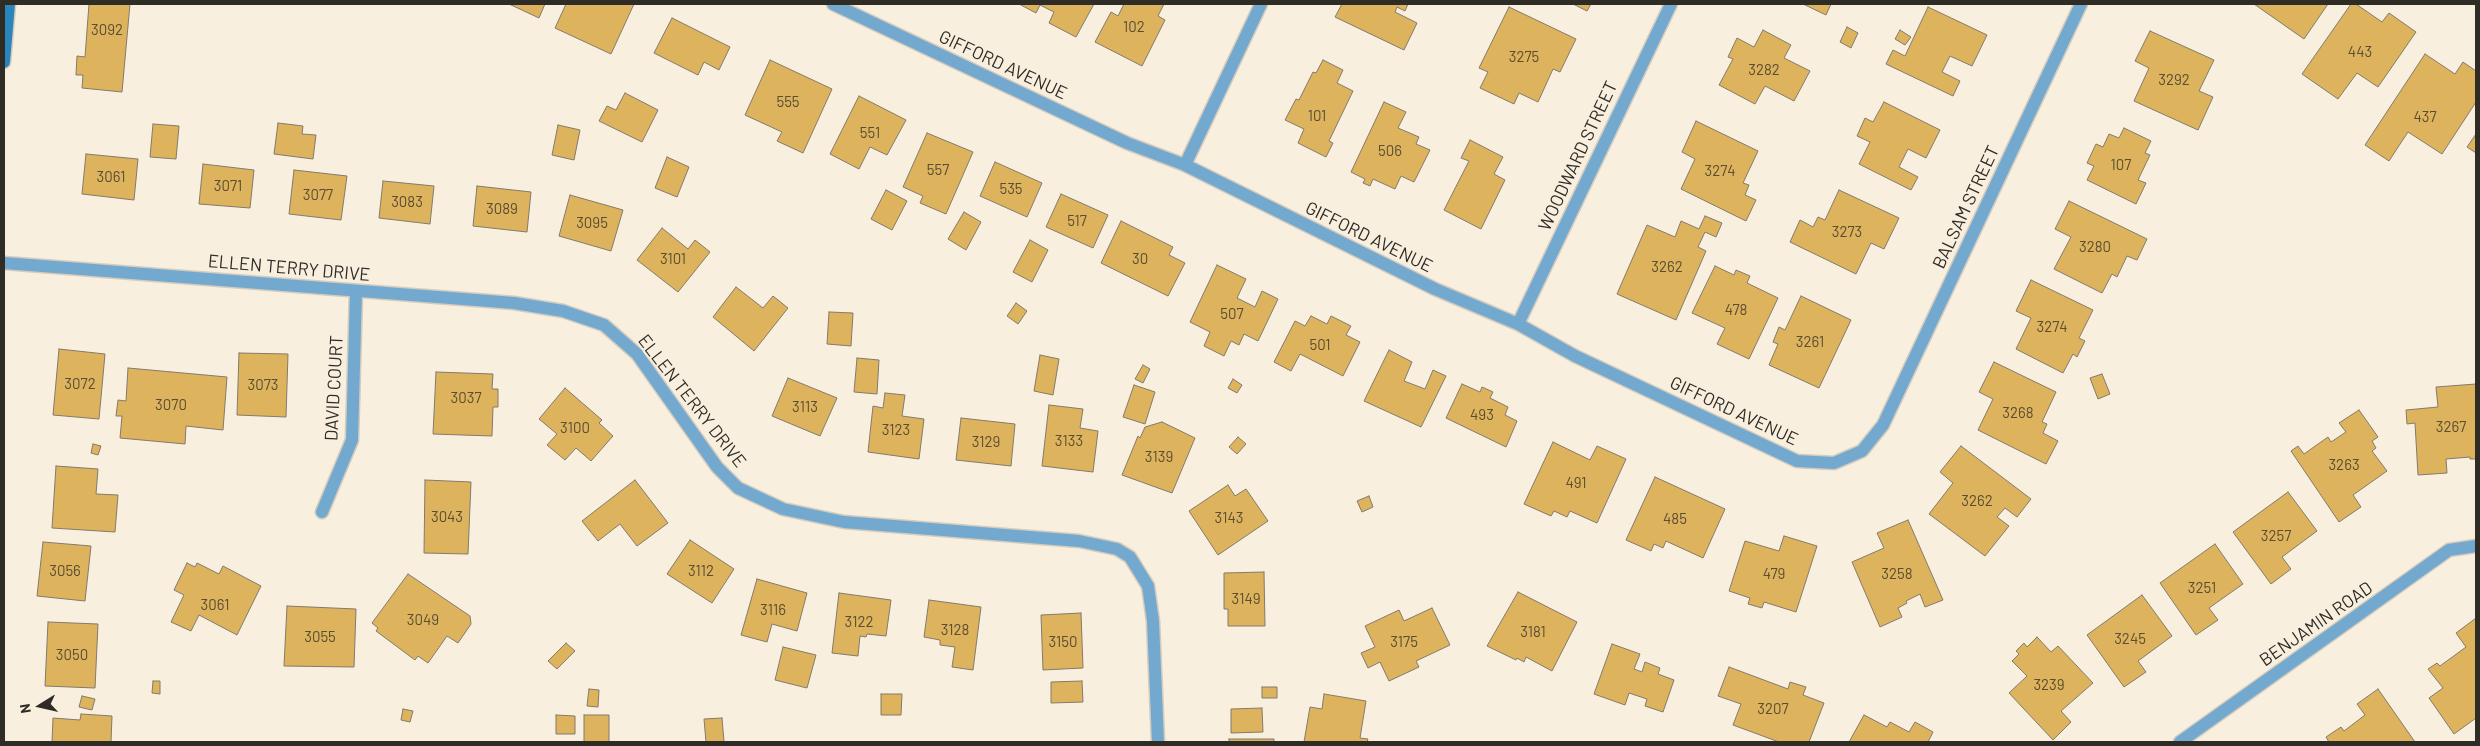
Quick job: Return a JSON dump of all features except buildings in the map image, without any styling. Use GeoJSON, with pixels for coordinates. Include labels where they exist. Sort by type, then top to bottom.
{"type":"FeatureCollection","features":[{"type":"Feature","properties":{"kind":"main road"},"geometry":{"type":"LineString","coordinates":[[4,62],[9,4]]}},
{"type":"Feature","properties":{"kind":"street","name":"GIFFORD AVENUE"},"geometry":{"type":"LineString","coordinates":[[833,4],[847,7],[1127,143],[1185,165],[1435,290],[1518,324],[1575,356],[1798,461],[1834,464],[1862,451],[1883,425]]}},
{"type":"Feature","properties":{"kind":"street"},"geometry":{"type":"LineString","coordinates":[[1185,165],[1261,4]]}},
{"type":"Feature","properties":{"kind":"street","name":"WOODWARD STREET"},"geometry":{"type":"LineString","coordinates":[[1518,324],[1671,4]]}},
{"type":"Feature","properties":{"kind":"street","name":"BALSAM STREET"},"geometry":{"type":"LineString","coordinates":[[1883,425],[2081,4]]}},
{"type":"Feature","properties":{"kind":"street","name":"ELLEN TERRY DRIVE"},"geometry":{"type":"LineString","coordinates":[[4,262],[514,303],[563,311],[604,325],[637,354],[717,467],[738,488],[783,509],[844,522],[1079,541],[1117,549],[1130,557],[1148,586],[1153,621],[1158,742]]}},
{"type":"Feature","properties":{"kind":"street","name":"DAVID COURT"},"geometry":{"type":"LineString","coordinates":[[322,512],[352,440],[356,290]]}},
{"type":"Feature","properties":{"kind":"street","name":"BENJAMIN ROAD"},"geometry":{"type":"LineString","coordinates":[[2180,742],[2449,550],[2476,546]]}}]}
